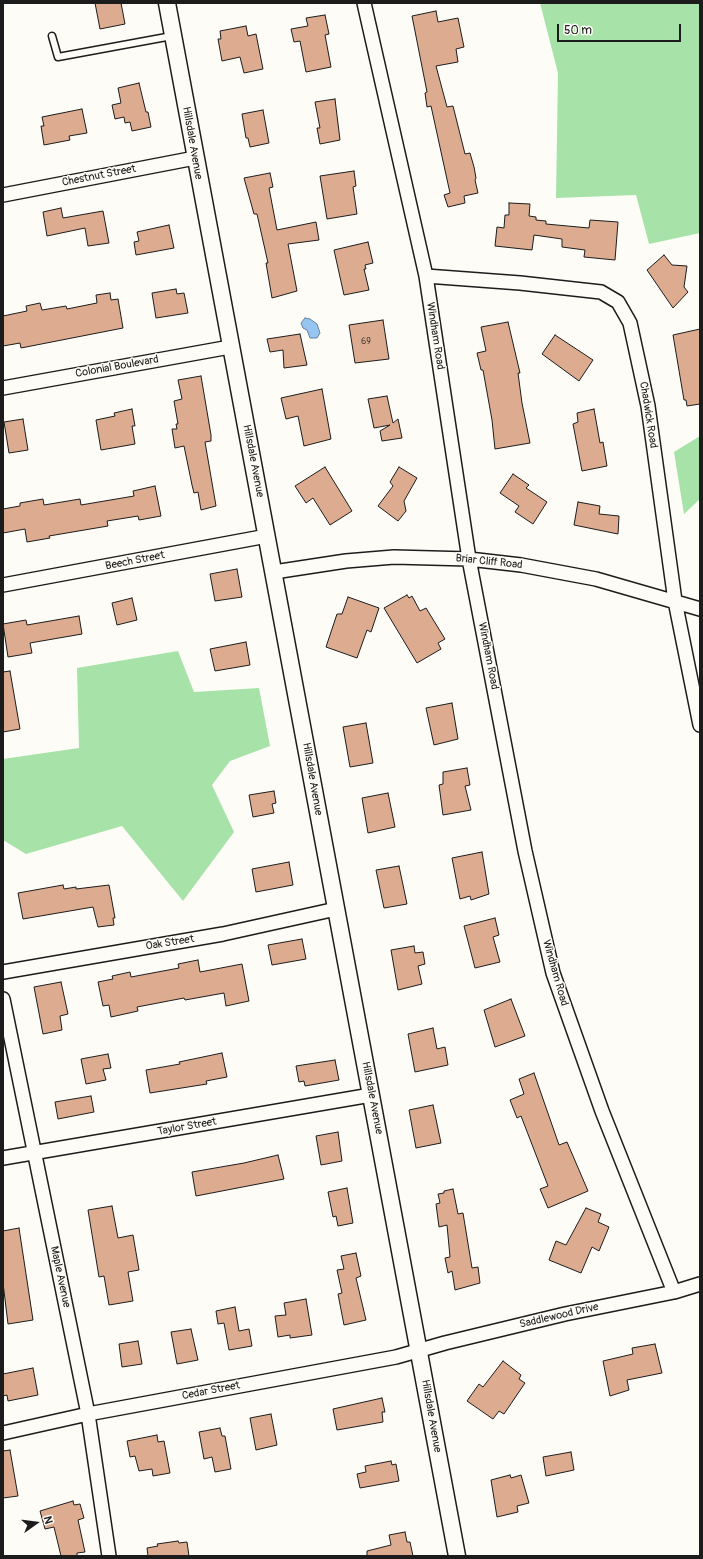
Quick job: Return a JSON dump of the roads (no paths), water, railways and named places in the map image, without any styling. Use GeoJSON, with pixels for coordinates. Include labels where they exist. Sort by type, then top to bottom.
{"type":"FeatureCollection","features":[{"type":"Feature","properties":{"kind":"street","name":"Hillsdale Avenue"},"geometry":{"type":"LineString","coordinates":[[167,3],[457,1556]]}},
{"type":"Feature","properties":{"kind":"street","name":"Windham Road"},"geometry":{"type":"LineString","coordinates":[[364,3],[426,276],[469,559],[525,851],[553,973],[602,1111],[674,1292]]}},
{"type":"Feature","properties":{"kind":"street","name":"Chestnut Street"},"geometry":{"type":"LineString","coordinates":[[3,195],[195,158]]}},
{"type":"Feature","properties":{"kind":"street","name":"Chadwick Road"},"geometry":{"type":"LineString","coordinates":[[426,276],[520,283],[601,292],[618,302],[630,323],[648,406],[675,602],[700,725]]}},
{"type":"Feature","properties":{"kind":"street","name":"Colonial Boulevard"},"geometry":{"type":"LineString","coordinates":[[3,388],[230,346]]}},
{"type":"Feature","properties":{"kind":"street","name":"Beech Street"},"geometry":{"type":"LineString","coordinates":[[3,585],[267,536]]}},
{"type":"Feature","properties":{"kind":"street","name":"Briar Cliff Road"},"geometry":{"type":"LineString","coordinates":[[274,572],[346,561],[394,557],[469,559],[521,565],[596,579],[700,610]]}},
{"type":"Feature","properties":{"kind":"street","name":"Oak Street"},"geometry":{"type":"LineString","coordinates":[[3,972],[223,934],[336,909]]}},
{"type":"Feature","properties":{"kind":"street","name":"Maple Avenue"},"geometry":{"type":"LineString","coordinates":[[3,998],[88,1414],[109,1556]]}},
{"type":"Feature","properties":{"kind":"street","name":"Taylor Street"},"geometry":{"type":"LineString","coordinates":[[3,1158],[371,1095]]}},
{"type":"Feature","properties":{"kind":"street","name":"Saddlewood Drive"},"geometry":{"type":"LineString","coordinates":[[419,1351],[445,1343],[558,1316],[674,1292],[700,1284]]}},
{"type":"Feature","properties":{"kind":"street","name":"Cedar Street"},"geometry":{"type":"LineString","coordinates":[[3,1433],[88,1414],[419,1351]]}},
{"type":"Feature","properties":{"kind":"lane"},"geometry":{"type":"LineString","coordinates":[[52,36],[58,57],[172,36]]}},
{"type":"Feature","properties":{"kind":"water"},"geometry":{"type":"Polygon","coordinates":[[[305,318],[310,319],[317,324],[320,333],[317,338],[310,338],[307,330],[303,328],[301,323],[305,318]]]}}]}
